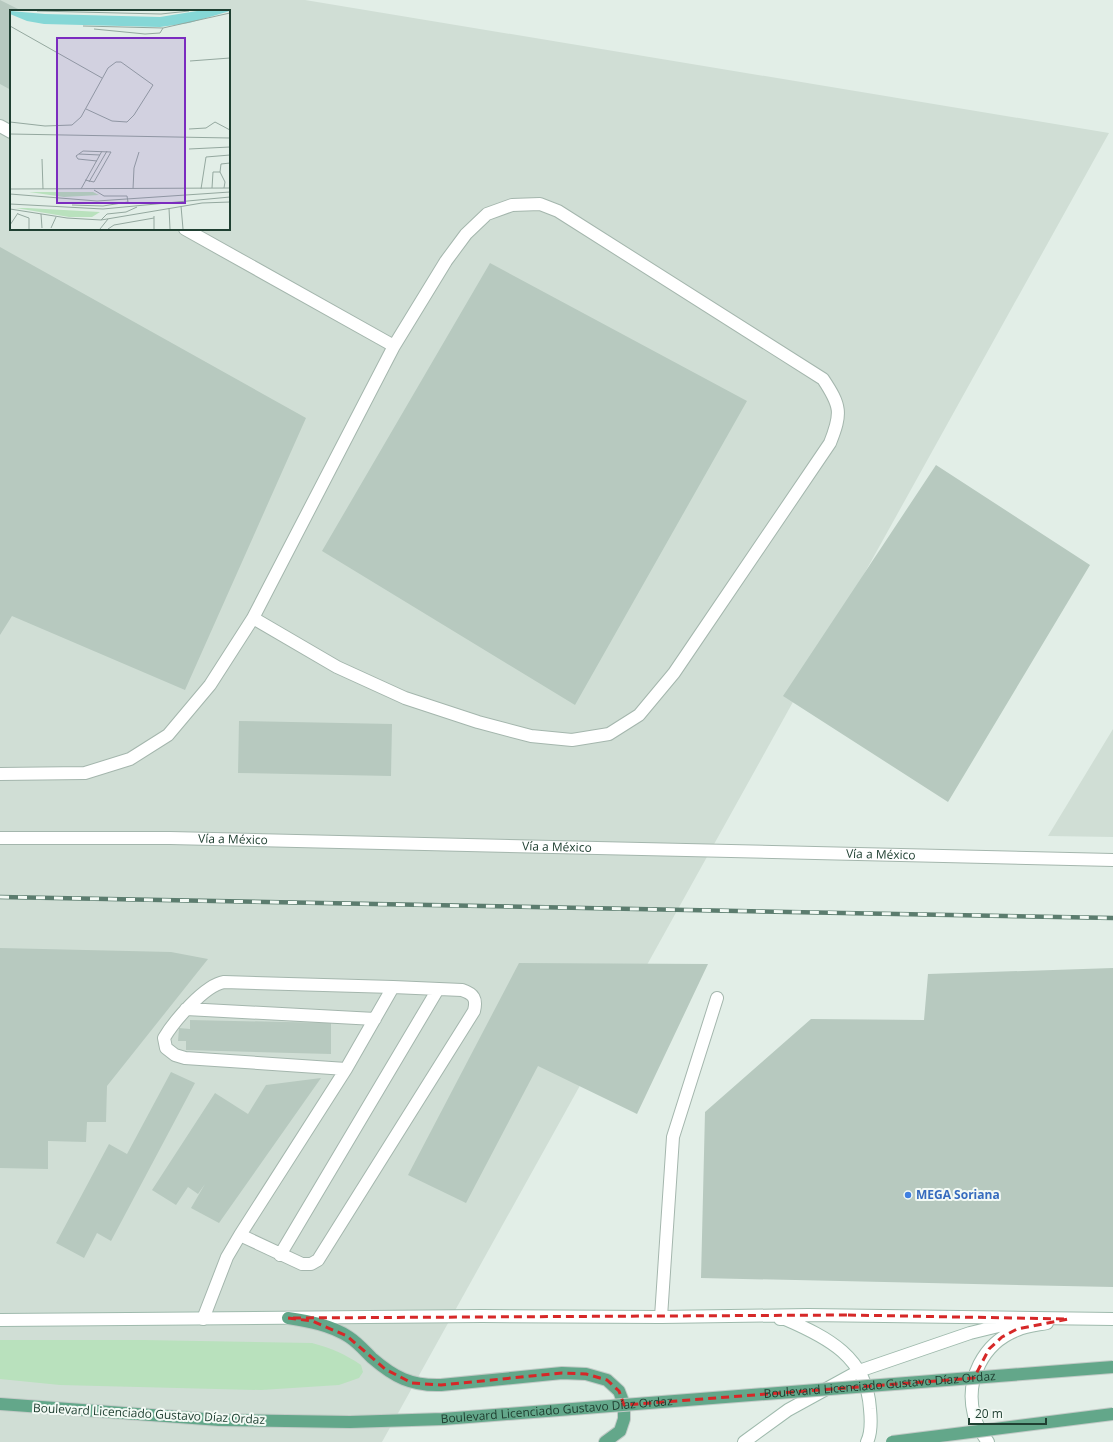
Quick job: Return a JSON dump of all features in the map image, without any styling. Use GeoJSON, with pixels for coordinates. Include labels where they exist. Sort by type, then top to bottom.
{"type":"FeatureCollection","features":[{"type":"Feature","properties":{"kind":"main road"},"geometry":{"type":"LineString","coordinates":[[0,126],[10,131]]}},
{"type":"Feature","properties":{"kind":"main road"},"geometry":{"type":"LineString","coordinates":[[0,774],[85,773],[130,759],[168,735],[210,685],[253,618],[394,346],[446,261],[466,234],[487,214],[512,205],[540,204],[558,211],[823,379],[833,393],[839,408],[838,424],[830,443],[674,673],[639,715],[609,734],[572,740],[531,736],[478,722],[405,698],[337,667],[253,618]]}},
{"type":"Feature","properties":{"kind":"main road"},"geometry":{"type":"LineString","coordinates":[[187,230],[394,346]]}},
{"type":"Feature","properties":{"kind":"main road","name":"Vía a México"},"geometry":{"type":"LineString","coordinates":[[0,838],[170,838],[1113,860]]}},
{"type":"Feature","properties":{"kind":"main road"},"geometry":{"type":"LineString","coordinates":[[240,1235],[302,1264],[311,1264],[318,1260],[474,1011],[474,998],[469,992],[462,990],[224,982],[212,986],[186,1009],[164,1038],[166,1048],[175,1055],[190,1058],[346,1069]]}},
{"type":"Feature","properties":{"kind":"main road"},"geometry":{"type":"LineString","coordinates":[[203,1318],[227,1257],[346,1069],[393,987]]}},
{"type":"Feature","properties":{"kind":"main road"},"geometry":{"type":"LineString","coordinates":[[280,1255],[438,989]]}},
{"type":"Feature","properties":{"kind":"main road"},"geometry":{"type":"LineString","coordinates":[[661,1317],[673,1137],[717,998]]}},
{"type":"Feature","properties":{"kind":"main road"},"geometry":{"type":"LineString","coordinates":[[186,1009],[375,1019]]}},
{"type":"Feature","properties":{"kind":"main road"},"geometry":{"type":"LineString","coordinates":[[749,1315],[785,1319],[826,1338],[844,1352],[859,1371],[866,1385],[870,1403],[871,1420],[869,1438],[867,1442]]}},
{"type":"Feature","properties":{"kind":"main road"},"geometry":{"type":"LineString","coordinates":[[0,1320],[475,1316],[661,1317],[749,1315],[1113,1319]]}},
{"type":"Feature","properties":{"kind":"main road"},"geometry":{"type":"LineString","coordinates":[[288,1318],[312,1322],[347,1336],[358,1343],[385,1369],[399,1378],[412,1383],[441,1385],[562,1373],[586,1374],[607,1380],[619,1391],[624,1404],[624,1419],[620,1431],[605,1442]]}},
{"type":"Feature","properties":{"kind":"main road"},"geometry":{"type":"LineString","coordinates":[[744,1442],[788,1410],[859,1371],[970,1333],[1030,1318]]}},
{"type":"Feature","properties":{"kind":"main road"},"geometry":{"type":"LineString","coordinates":[[988,1442],[981,1432],[974,1416],[971,1398],[973,1381],[979,1364],[985,1354],[1002,1337],[1018,1329],[1068,1319]]}},
{"type":"Feature","properties":{"kind":"main road","name":"Boulevard Licenciado Gustavo Díaz Ordaz"},"geometry":{"type":"LineString","coordinates":[[0,1404],[220,1420],[350,1422],[443,1419],[1113,1367]]}},
{"type":"Feature","properties":{"kind":"main road"},"geometry":{"type":"LineString","coordinates":[[892,1442],[1113,1414]]}},
{"type":"Feature","properties":{"kind":"highlighted area"},"geometry":{"type":"Polygon","coordinates":[[[848,1315],[1068,1319],[1017,1329],[1002,1337],[989,1349],[974,1378],[624,1405],[619,1391],[607,1380],[586,1374],[562,1373],[441,1385],[412,1383],[385,1369],[347,1336],[312,1321],[288,1318],[848,1315]]]}},
{"type":"Feature","properties":{"kind":"shaded area"},"geometry":{"type":"Polygon","coordinates":[[[0,0],[305,0],[1109,133],[382,1442],[0,1442],[0,0]]]}},
{"type":"Feature","properties":{"kind":"shaded area"},"geometry":{"type":"Polygon","coordinates":[[[1113,729],[1113,837],[1048,836],[1113,729]]]}},
{"type":"Feature","properties":{"kind":"green space"},"geometry":{"type":"Polygon","coordinates":[[[0,1340],[144,1340],[312,1343],[332,1349],[349,1358],[361,1365],[363,1372],[359,1378],[339,1385],[261,1390],[60,1385],[0,1379],[0,1340]]]}},
{"type":"Feature","properties":{"kind":"building"},"geometry":{"type":"Polygon","coordinates":[[[0,0],[20,10],[10,10],[10,89],[0,84],[0,0]]]}},
{"type":"Feature","properties":{"kind":"building"},"geometry":{"type":"Polygon","coordinates":[[[0,247],[306,418],[185,690],[12,616],[0,635],[0,247]]]}},
{"type":"Feature","properties":{"kind":"building"},"geometry":{"type":"Polygon","coordinates":[[[490,263],[747,401],[575,705],[322,551],[490,263]]]}},
{"type":"Feature","properties":{"kind":"building"},"geometry":{"type":"Polygon","coordinates":[[[936,465],[1090,565],[948,802],[783,696],[936,465]]]}},
{"type":"Feature","properties":{"kind":"building"},"geometry":{"type":"Polygon","coordinates":[[[239,721],[392,724],[391,776],[238,773],[239,721]]]}},
{"type":"Feature","properties":{"kind":"building"},"geometry":{"type":"Polygon","coordinates":[[[0,948],[171,952],[208,959],[107,1086],[106,1122],[87,1122],[86,1142],[48,1141],[48,1169],[0,1168],[0,948]]]}},
{"type":"Feature","properties":{"kind":"building"},"geometry":{"type":"Polygon","coordinates":[[[519,963],[708,964],[637,1114],[538,1066],[466,1203],[408,1175],[519,963]]]}},
{"type":"Feature","properties":{"kind":"building","name":"MEGA Soriana"},"geometry":{"type":"Polygon","coordinates":[[[1113,968],[1113,1287],[701,1278],[705,1112],[811,1019],[924,1020],[928,974],[1113,968]]]}},
{"type":"Feature","properties":{"kind":"building"},"geometry":{"type":"Polygon","coordinates":[[[190,1020],[331,1023],[331,1054],[186,1050],[186,1041],[178,1041],[179,1028],[190,1029],[190,1020]]]}},
{"type":"Feature","properties":{"kind":"building"},"geometry":{"type":"Polygon","coordinates":[[[171,1072],[195,1083],[111,1241],[97,1233],[84,1258],[56,1243],[109,1144],[127,1154],[171,1072]]]}},
{"type":"Feature","properties":{"kind":"building"},"geometry":{"type":"Polygon","coordinates":[[[321,1078],[219,1223],[191,1208],[205,1184],[198,1194],[188,1187],[176,1205],[152,1190],[215,1093],[248,1114],[266,1085],[321,1078]]]}},
{"type":"Feature","properties":{"kind":"railway"},"geometry":{"type":"LineString","coordinates":[[0,897],[1113,918]]}},
{"type":"Feature","properties":{"kind":"place","name":"MEGA Soriana"},"geometry":{"type":"Point","coordinates":[908,1195]}}]}
